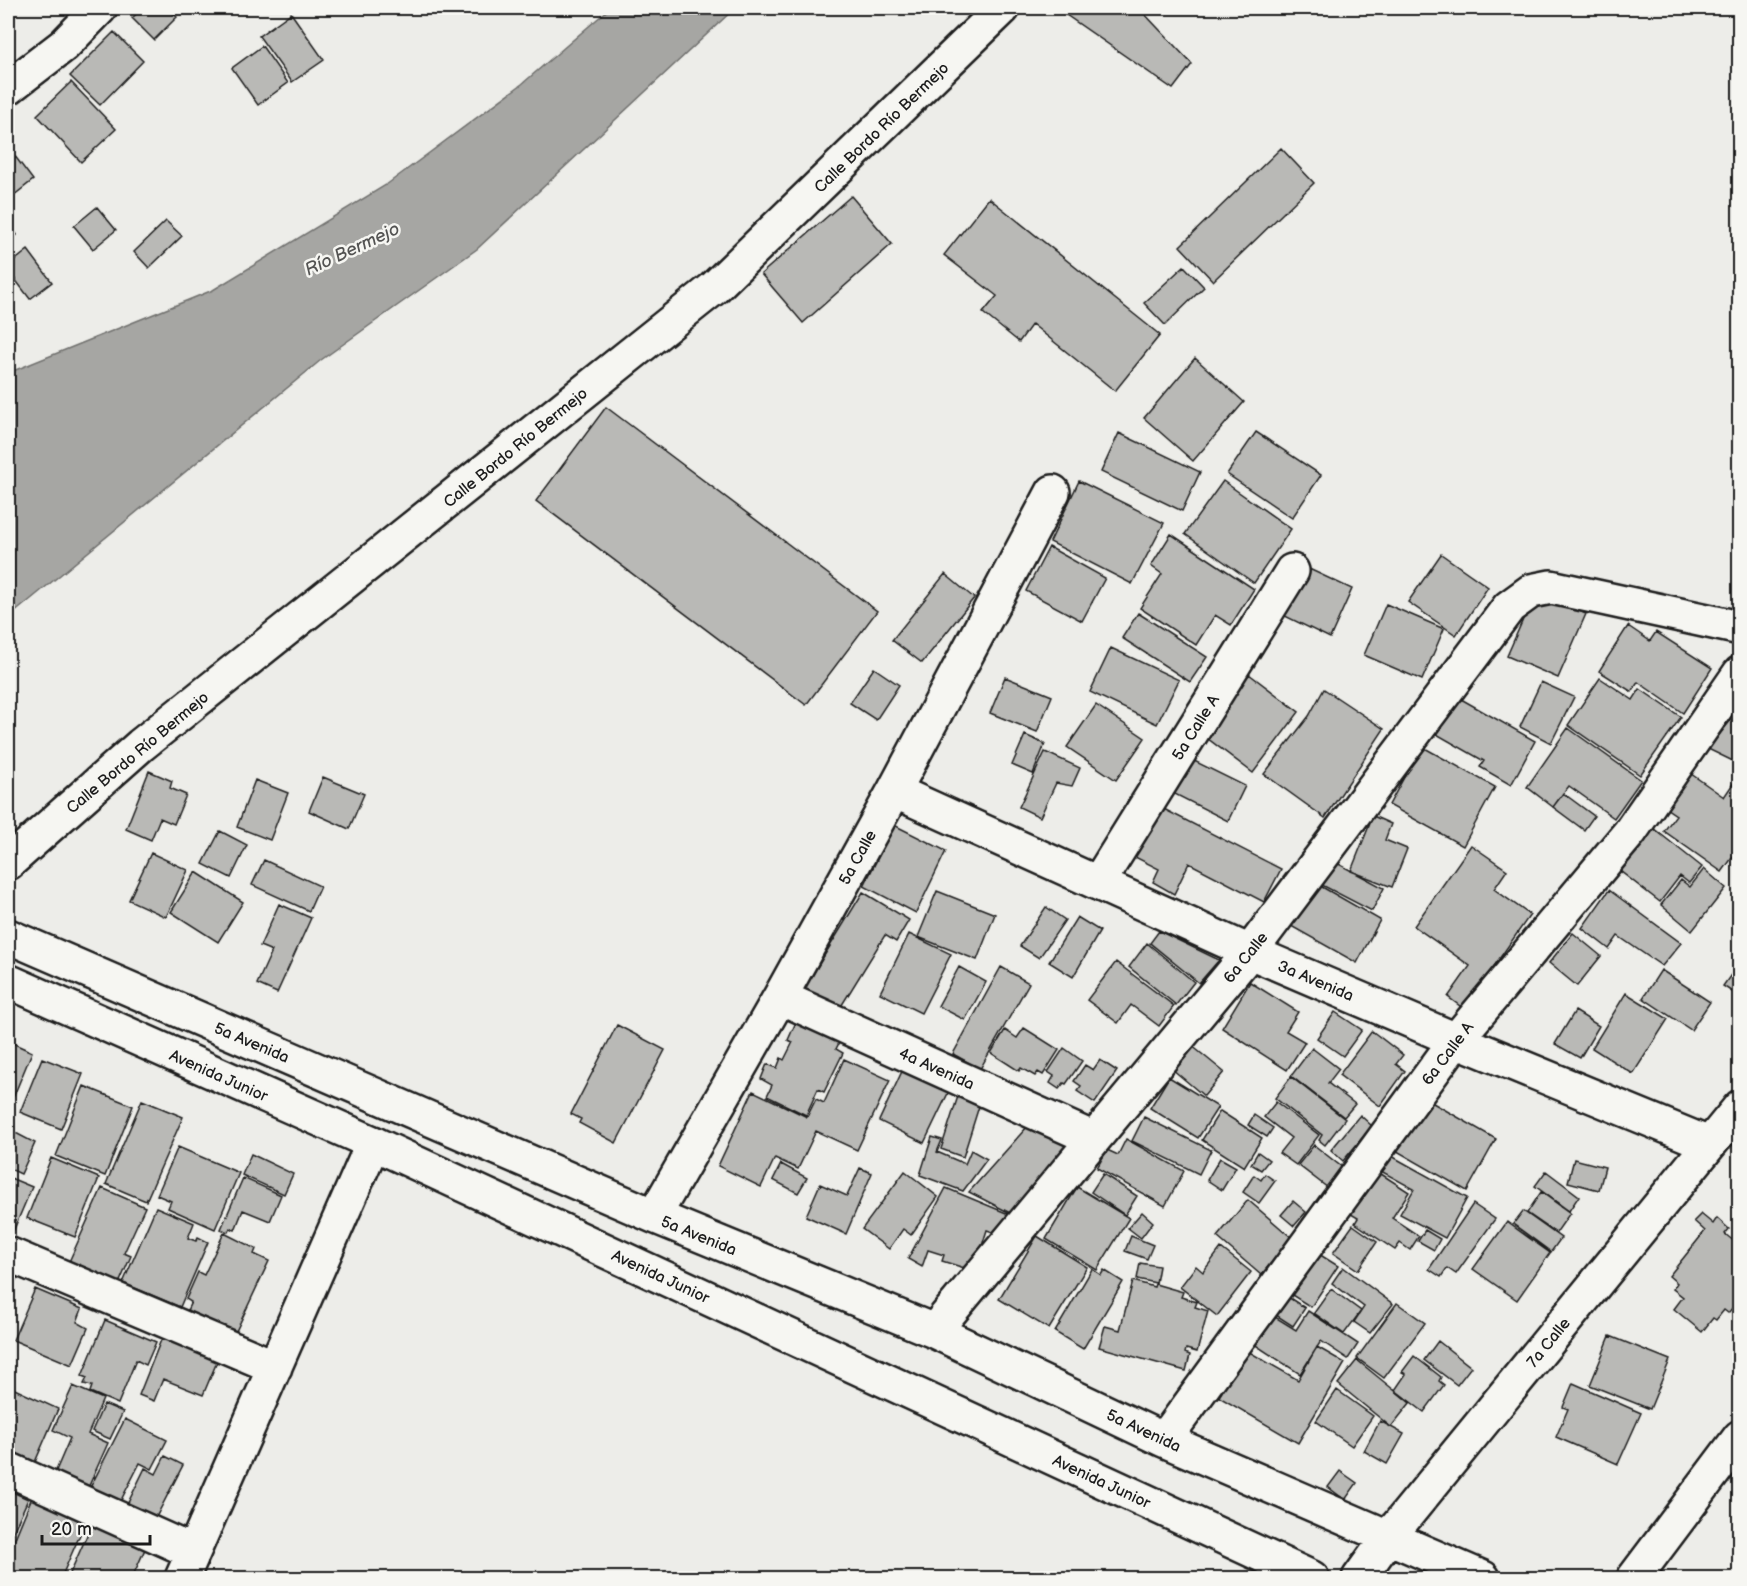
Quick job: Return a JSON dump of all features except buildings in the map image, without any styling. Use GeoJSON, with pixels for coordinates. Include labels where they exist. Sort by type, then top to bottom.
{"type":"FeatureCollection","features":[{"type":"Feature","properties":{"kind":"street"},"geometry":{"type":"LineString","coordinates":[[8,88],[64,45],[100,8]]}},
{"type":"Feature","properties":{"kind":"street","name":"Calle Bordo Río Bermejo"},"geometry":{"type":"LineString","coordinates":[[8,863],[141,745],[714,288],[1003,8]]}},
{"type":"Feature","properties":{"kind":"street","name":"5a Calle"},"geometry":{"type":"LineString","coordinates":[[654,1216],[780,997],[894,791],[1053,492]]}},
{"type":"Feature","properties":{"kind":"street","name":"5a Calle A"},"geometry":{"type":"LineString","coordinates":[[1098,883],[1292,571]]}},
{"type":"Feature","properties":{"kind":"street","name":"6a Calle"},"geometry":{"type":"LineString","coordinates":[[934,1331],[1250,952],[1509,607],[1531,591],[1551,587],[1740,628]]}},
{"type":"Feature","properties":{"kind":"street","name":"6a Calle A"},"geometry":{"type":"LineString","coordinates":[[1164,1440],[1456,1040],[1630,831],[1740,673]]}},
{"type":"Feature","properties":{"kind":"street","name":"3a Avenida"},"geometry":{"type":"LineString","coordinates":[[894,791],[1250,952],[1709,1144]]}},
{"type":"Feature","properties":{"kind":"street","name":"5a Avenida"},"geometry":{"type":"LineString","coordinates":[[8,936],[654,1216],[934,1331],[1164,1440],[1388,1539],[1483,1578]]}},
{"type":"Feature","properties":{"kind":"street","name":"Avenida Junior"},"geometry":{"type":"LineString","coordinates":[[8,981],[373,1143],[1312,1578]]}},
{"type":"Feature","properties":{"kind":"street","name":"4a Avenida"},"geometry":{"type":"LineString","coordinates":[[780,997],[1094,1138]]}},
{"type":"Feature","properties":{"kind":"street","name":"7a Calle"},"geometry":{"type":"LineString","coordinates":[[1359,1578],[1388,1539],[1740,1107]]}},
{"type":"Feature","properties":{"kind":"street"},"geometry":{"type":"LineString","coordinates":[[8,1469],[187,1565],[373,1143]]}},
{"type":"Feature","properties":{"kind":"street"},"geometry":{"type":"LineString","coordinates":[[8,1254],[274,1367]]}},
{"type":"Feature","properties":{"kind":"street"},"geometry":{"type":"LineString","coordinates":[[1634,1578],[1740,1437]]}},
{"type":"Feature","properties":{"kind":"water","name":"Río Bermejo"},"geometry":{"type":"Polygon","coordinates":[[[610,8],[735,8],[477,249],[321,360],[8,618],[8,373],[213,290],[386,185],[522,84],[610,8]]]}}]}
